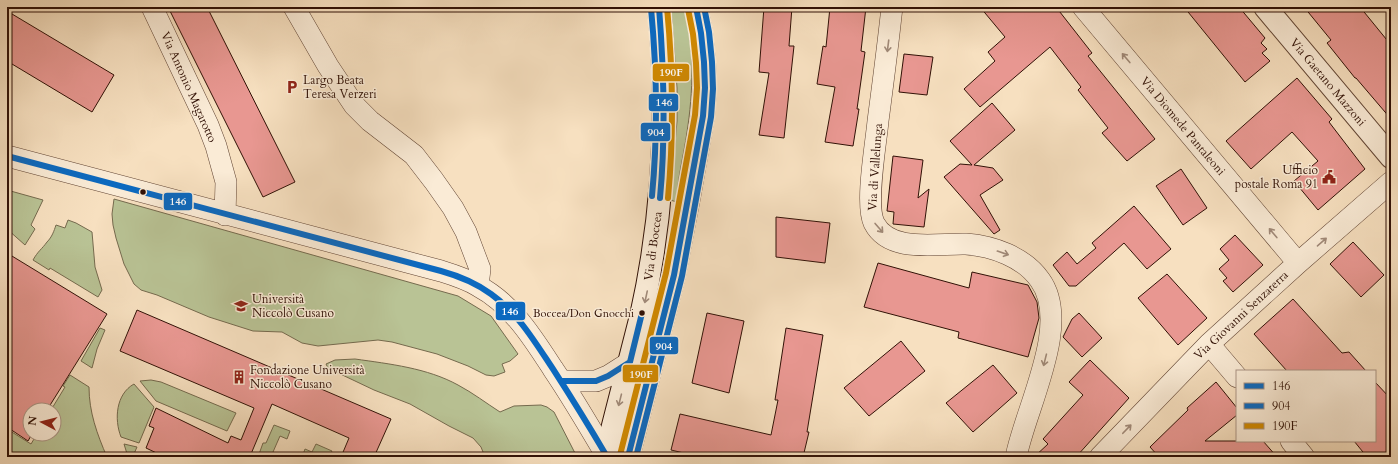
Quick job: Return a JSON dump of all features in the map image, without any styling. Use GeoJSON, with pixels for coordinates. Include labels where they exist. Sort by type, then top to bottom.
{"type":"FeatureCollection","features":[{"type":"Feature","properties":{"kind":"main road","name":"Via di Boccea"},"geometry":{"type":"LineString","coordinates":[[607,456],[646,293],[654,246],[661,189],[664,156],[665,103],[660,7]]}},
{"type":"Feature","properties":{"kind":"main road","name":"Via di Boccea"},"geometry":{"type":"LineString","coordinates":[[628,457],[674,275],[703,116],[705,88],[704,62],[701,33],[696,7]]}},
{"type":"Feature","properties":{"kind":"main road","name":"Via Gaetano Mazzoni"},"geometry":{"type":"LineString","coordinates":[[1265,7],[1391,157]]}},
{"type":"Feature","properties":{"kind":"street","name":"Via Antonio Magarotto"},"geometry":{"type":"LineString","coordinates":[[152,7],[208,125],[226,182],[225,215]]}},
{"type":"Feature","properties":{"kind":"street"},"geometry":{"type":"LineString","coordinates":[[294,7],[328,66],[354,105],[370,121],[414,155],[453,208],[466,232],[480,269],[478,286]]}},
{"type":"Feature","properties":{"kind":"street","name":"Via di Vallelunga"},"geometry":{"type":"LineString","coordinates":[[892,7],[874,161],[870,212],[877,227],[892,239],[913,245],[966,244],[992,249],[1020,261],[1032,270],[1041,280],[1050,304],[1052,324],[1045,360],[1016,457]]}},
{"type":"Feature","properties":{"kind":"street","name":"Via Diomede Pantaleoni"},"geometry":{"type":"LineString","coordinates":[[1083,7],[1298,263]]}},
{"type":"Feature","properties":{"kind":"street"},"geometry":{"type":"LineString","coordinates":[[7,156],[225,215],[442,271],[478,286],[496,298],[522,323],[561,381],[607,456]]}},
{"type":"Feature","properties":{"kind":"street","name":"Via Giovanni Senzaterra"},"geometry":{"type":"LineString","coordinates":[[1100,457],[1209,344],[1298,263],[1391,182]]}},
{"type":"Feature","properties":{"kind":"street"},"geometry":{"type":"LineString","coordinates":[[1209,344],[1236,376]]}},
{"type":"Feature","properties":{"kind":"street"},"geometry":{"type":"LineString","coordinates":[[561,381],[596,381],[608,376],[630,362]]}},
{"type":"Feature","properties":{"kind":"street"},"geometry":{"type":"LineString","coordinates":[[1292,442],[1304,457]]}},
{"type":"Feature","properties":{"kind":"green space"},"geometry":{"type":"Polygon","coordinates":[[[671,7],[685,7],[692,53],[691,102],[678,185],[677,202],[670,200],[677,121],[677,88],[671,7]]]}},
{"type":"Feature","properties":{"kind":"green space"},"geometry":{"type":"Polygon","coordinates":[[[7,190],[43,200],[31,225],[35,229],[25,245],[7,229],[7,190]]]}},
{"type":"Feature","properties":{"kind":"green space"},"geometry":{"type":"Polygon","coordinates":[[[114,199],[458,296],[491,316],[518,354],[510,361],[502,364],[505,372],[494,376],[486,375],[437,354],[392,342],[378,340],[318,346],[302,343],[282,332],[253,331],[209,317],[157,295],[141,290],[134,284],[124,264],[116,238],[112,214],[114,199]]]}},
{"type":"Feature","properties":{"kind":"green space"},"geometry":{"type":"Polygon","coordinates":[[[68,220],[92,232],[95,267],[102,290],[98,297],[50,268],[49,270],[33,260],[54,232],[56,225],[65,228],[68,220]]]}},
{"type":"Feature","properties":{"kind":"green space"},"geometry":{"type":"Polygon","coordinates":[[[100,328],[105,330],[97,349],[92,368],[81,361],[100,328]]]}},
{"type":"Feature","properties":{"kind":"green space"},"geometry":{"type":"Polygon","coordinates":[[[355,359],[434,374],[464,388],[500,412],[514,406],[541,405],[547,407],[554,412],[577,457],[485,457],[481,447],[473,438],[410,404],[374,390],[328,368],[326,364],[335,360],[355,359]]]}},
{"type":"Feature","properties":{"kind":"green space"},"geometry":{"type":"Polygon","coordinates":[[[70,375],[89,387],[90,405],[94,423],[107,457],[7,457],[7,429],[22,438],[22,442],[28,442],[31,444],[32,442],[62,442],[62,402],[56,402],[65,387],[63,386],[70,375]]]}},
{"type":"Feature","properties":{"kind":"green space"},"geometry":{"type":"Polygon","coordinates":[[[151,380],[161,382],[236,413],[227,431],[156,401],[140,381],[151,380]]]}},
{"type":"Feature","properties":{"kind":"green space"},"geometry":{"type":"Polygon","coordinates":[[[134,384],[154,407],[139,443],[121,437],[117,415],[120,400],[123,394],[134,384]]]}},
{"type":"Feature","properties":{"kind":"green space"},"geometry":{"type":"Polygon","coordinates":[[[274,425],[290,431],[287,439],[280,436],[273,452],[281,456],[258,457],[263,443],[266,443],[274,425]]]}},
{"type":"Feature","properties":{"kind":"green space"},"geometry":{"type":"Polygon","coordinates":[[[124,444],[137,447],[133,456],[135,457],[128,457],[124,444]]]}},
{"type":"Feature","properties":{"kind":"green space"},"geometry":{"type":"Polygon","coordinates":[[[316,444],[332,451],[329,457],[302,457],[305,449],[312,452],[316,444]]]}},
{"type":"Feature","properties":{"kind":"building"},"geometry":{"type":"Polygon","coordinates":[[[168,7],[207,7],[295,182],[263,197],[168,7]]]}},
{"type":"Feature","properties":{"kind":"building"},"geometry":{"type":"Polygon","coordinates":[[[764,7],[792,7],[789,46],[794,46],[784,138],[759,135],[769,73],[759,72],[764,7]]]}},
{"type":"Feature","properties":{"kind":"building"},"geometry":{"type":"Polygon","coordinates":[[[830,7],[866,7],[861,51],[865,52],[857,109],[859,109],[853,146],[825,142],[835,87],[817,84],[823,46],[826,47],[830,7]]]}},
{"type":"Feature","properties":{"kind":"building"},"geometry":{"type":"Polygon","coordinates":[[[980,7],[1056,7],[1092,53],[1088,56],[1155,139],[1127,161],[1102,133],[1108,128],[1078,90],[1081,87],[1050,47],[980,107],[964,89],[995,61],[988,52],[1005,37],[980,7]]]}},
{"type":"Feature","properties":{"kind":"building"},"geometry":{"type":"Polygon","coordinates":[[[1184,7],[1239,7],[1265,38],[1261,43],[1267,49],[1262,53],[1270,61],[1245,82],[1184,7]]]}},
{"type":"Feature","properties":{"kind":"building"},"geometry":{"type":"Polygon","coordinates":[[[1304,7],[1360,7],[1391,45],[1391,119],[1327,43],[1331,40],[1304,7]]]}},
{"type":"Feature","properties":{"kind":"building"},"geometry":{"type":"Polygon","coordinates":[[[7,11],[114,75],[92,112],[7,61],[7,11]]]}},
{"type":"Feature","properties":{"kind":"building"},"geometry":{"type":"Polygon","coordinates":[[[904,54],[933,57],[927,95],[899,92],[904,54]]]}},
{"type":"Feature","properties":{"kind":"building"},"geometry":{"type":"Polygon","coordinates":[[[1297,78],[1332,119],[1329,122],[1365,169],[1318,210],[1294,181],[1318,161],[1292,132],[1251,169],[1226,141],[1297,78]]]}},
{"type":"Feature","properties":{"kind":"building"},"geometry":{"type":"Polygon","coordinates":[[[992,103],[1015,130],[974,165],[993,168],[1003,180],[980,195],[1000,230],[994,234],[944,177],[960,164],[972,165],[950,141],[992,103]]]}},
{"type":"Feature","properties":{"kind":"building"},"geometry":{"type":"Polygon","coordinates":[[[893,156],[923,160],[918,198],[929,189],[924,227],[893,224],[894,212],[887,211],[893,156]]]}},
{"type":"Feature","properties":{"kind":"building"},"geometry":{"type":"Polygon","coordinates":[[[1181,169],[1207,208],[1183,225],[1156,186],[1181,169]]]}},
{"type":"Feature","properties":{"kind":"building"},"geometry":{"type":"Polygon","coordinates":[[[1134,206],[1171,249],[1147,269],[1124,243],[1076,286],[1069,286],[1053,265],[1067,252],[1077,264],[1096,248],[1092,243],[1134,206]]]}},
{"type":"Feature","properties":{"kind":"building"},"geometry":{"type":"Polygon","coordinates":[[[776,217],[830,223],[825,263],[776,257],[776,217]]]}},
{"type":"Feature","properties":{"kind":"building"},"geometry":{"type":"Polygon","coordinates":[[[1235,235],[1263,265],[1233,292],[1223,281],[1227,278],[1219,269],[1229,260],[1220,249],[1235,235]]]}},
{"type":"Feature","properties":{"kind":"building"},"geometry":{"type":"Polygon","coordinates":[[[1353,242],[1384,275],[1361,297],[1330,264],[1353,242]]]}},
{"type":"Feature","properties":{"kind":"building"},"geometry":{"type":"Polygon","coordinates":[[[7,253],[107,314],[52,402],[22,402],[22,437],[7,427],[7,253]]]}},
{"type":"Feature","properties":{"kind":"building"},"geometry":{"type":"Polygon","coordinates":[[[878,263],[969,288],[972,272],[1028,285],[1037,302],[1039,318],[1028,357],[958,338],[959,332],[864,307],[878,263]]]}},
{"type":"Feature","properties":{"kind":"building"},"geometry":{"type":"Polygon","coordinates":[[[1167,274],[1207,318],[1178,345],[1138,298],[1167,274]]]}},
{"type":"Feature","properties":{"kind":"building"},"geometry":{"type":"Polygon","coordinates":[[[1293,299],[1342,353],[1349,352],[1365,370],[1286,370],[1254,334],[1293,299]]]}},
{"type":"Feature","properties":{"kind":"building","name":"Fondazione Università Niccolò Cusano"},"geometry":{"type":"Polygon","coordinates":[[[137,310],[391,419],[374,457],[341,457],[349,438],[272,404],[251,454],[257,457],[165,457],[146,448],[154,428],[149,426],[156,408],[228,443],[231,436],[241,440],[254,408],[120,351],[137,310]]]}},
{"type":"Feature","properties":{"kind":"building"},"geometry":{"type":"Polygon","coordinates":[[[707,313],[744,321],[729,393],[692,383],[707,313]]]}},
{"type":"Feature","properties":{"kind":"building"},"geometry":{"type":"Polygon","coordinates":[[[1079,313],[1102,338],[1082,357],[1063,337],[1072,319],[1079,313]]]}},
{"type":"Feature","properties":{"kind":"building"},"geometry":{"type":"Polygon","coordinates":[[[786,328],[823,335],[807,432],[809,432],[803,457],[701,457],[671,450],[680,414],[771,435],[778,400],[775,400],[786,328]]]}},
{"type":"Feature","properties":{"kind":"building"},"geometry":{"type":"Polygon","coordinates":[[[901,341],[925,371],[869,416],[844,388],[901,341]]]}},
{"type":"Feature","properties":{"kind":"building"},"geometry":{"type":"Polygon","coordinates":[[[1090,360],[1129,398],[1076,457],[1034,457],[1048,444],[1043,439],[1083,395],[1069,382],[1090,360]]]}},
{"type":"Feature","properties":{"kind":"building"},"geometry":{"type":"Polygon","coordinates":[[[993,365],[1017,393],[973,432],[946,403],[993,365]]]}},
{"type":"Feature","properties":{"kind":"building"},"geometry":{"type":"Polygon","coordinates":[[[1216,382],[1236,407],[1236,416],[1205,441],[1264,442],[1277,457],[1159,457],[1150,447],[1188,410],[1187,408],[1216,382]]]}},
{"type":"Feature","properties":{"kind":"building"},"geometry":{"type":"Polygon","coordinates":[[[1376,383],[1391,399],[1391,457],[1367,457],[1355,442],[1376,442],[1376,383]]]}},
{"type":"Feature","properties":{"kind":"transit line","name":"146"},"geometry":{"type":"LineString","coordinates":[[659,7],[664,102],[660,198]]}},
{"type":"Feature","properties":{"kind":"transit line","name":"190F"},"geometry":{"type":"LineString","coordinates":[[667,7],[671,55],[672,102],[668,198]]}},
{"type":"Feature","properties":{"kind":"transit line","name":"146"},"geometry":{"type":"LineString","coordinates":[[628,457],[674,275],[703,116],[705,88],[704,62],[701,33],[696,7]]}},
{"type":"Feature","properties":{"kind":"transit line","name":"904"},"geometry":{"type":"LineString","coordinates":[[636,457],[682,276],[711,117],[713,89],[712,62],[709,32],[704,7]]}},
{"type":"Feature","properties":{"kind":"transit line","name":"904"},"geometry":{"type":"LineString","coordinates":[[651,8],[655,55],[656,102],[652,196]]}},
{"type":"Feature","properties":{"kind":"transit line","name":"190F"},"geometry":{"type":"LineString","coordinates":[[620,455],[666,273],[695,115],[697,88],[696,63],[693,34],[688,9]]}},
{"type":"Feature","properties":{"kind":"transit line","name":"146"},"geometry":{"type":"LineString","coordinates":[[7,156],[441,271],[473,283],[501,302],[518,319],[540,349],[587,422],[606,455],[609,457]]}},
{"type":"Feature","properties":{"kind":"transit line","name":"146"},"geometry":{"type":"LineString","coordinates":[[561,381],[596,381],[608,376],[630,362],[642,313]]}},
{"type":"Feature","properties":{"kind":"place","name":"Largo Beata Teresa Verzeri"},"geometry":{"type":"Point","coordinates":[292,87]}},
{"type":"Feature","properties":{"kind":"place","name":"Ufficio postale Roma 91"},"geometry":{"type":"Point","coordinates":[1329,177]}},
{"type":"Feature","properties":{"kind":"place","name":"Università Niccolò Cusano"},"geometry":{"type":"Point","coordinates":[241,306]}},
{"type":"Feature","properties":{"kind":"place","name":"Boccea/Don Gnocchi"},"geometry":{"type":"Point","coordinates":[642,313]}},
{"type":"Feature","properties":{"kind":"place","name":"Fondazione Università Niccolò Cusano"},"geometry":{"type":"Point","coordinates":[239,377]}}]}
